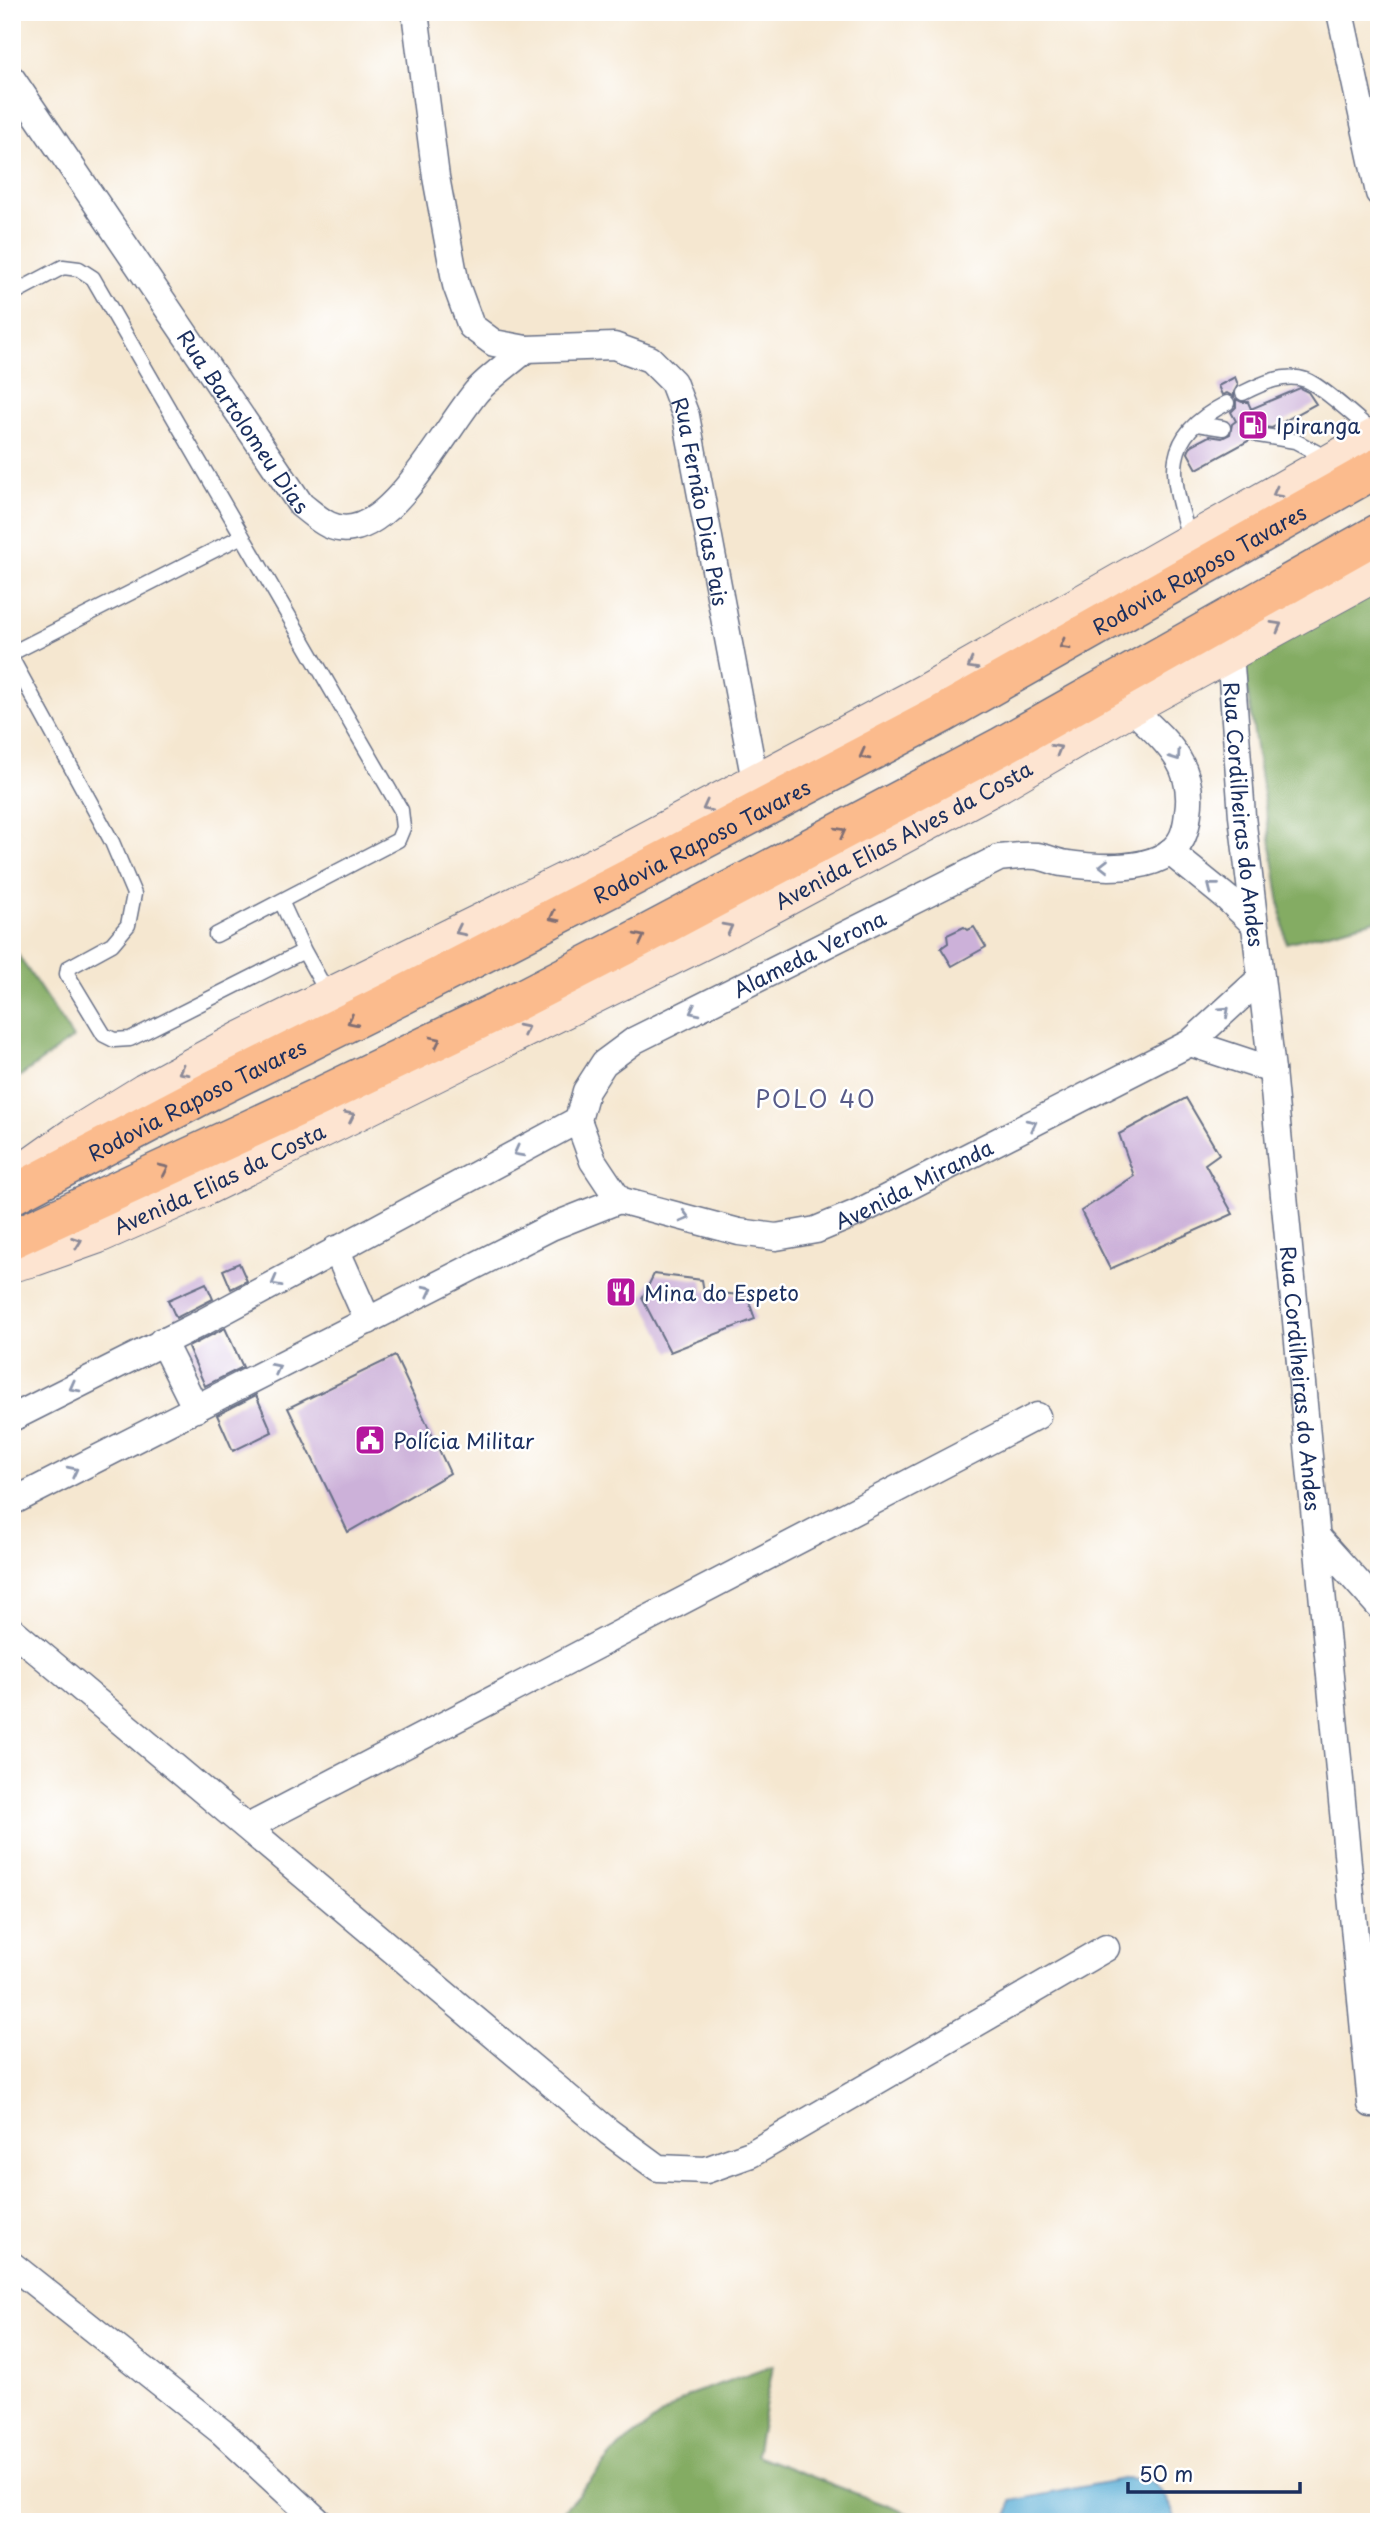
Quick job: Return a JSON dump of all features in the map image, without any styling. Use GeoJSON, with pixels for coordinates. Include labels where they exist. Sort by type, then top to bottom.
{"type":"FeatureCollection","features":[{"type":"Feature","properties":{"kind":"highway","name":"Rodovia Raposo Tavares"},"geometry":{"type":"LineString","coordinates":[[12,1195],[647,869],[942,714],[1378,446]]}},
{"type":"Feature","properties":{"kind":"highway"},"geometry":{"type":"LineString","coordinates":[[12,1239],[329,1093],[498,1011],[1002,746],[1379,533]]}},
{"type":"Feature","properties":{"kind":"main road"},"geometry":{"type":"LineString","coordinates":[[12,1180],[74,1136],[145,1092],[243,1039],[624,852],[928,691],[1333,461],[1378,446]]}},
{"type":"Feature","properties":{"kind":"main road","name":"Avenida Elias Alves da Costa"},"geometry":{"type":"LineString","coordinates":[[420,1082],[719,933],[1000,783],[1130,707],[1379,571]]}},
{"type":"Feature","properties":{"kind":"main road","name":"Avenida Elias da Costa"},"geometry":{"type":"LineString","coordinates":[[12,1263],[97,1235],[420,1082]]}},
{"type":"Feature","properties":{"kind":"street","name":"Rua Fernão Dias Pais"},"geometry":{"type":"LineString","coordinates":[[415,12],[436,177],[456,285],[471,326],[495,343],[526,349],[614,346],[650,359],[673,382],[686,416],[755,781]]}},
{"type":"Feature","properties":{"kind":"street"},"geometry":{"type":"LineString","coordinates":[[1340,12],[1379,193]]}},
{"type":"Feature","properties":{"kind":"street","name":"Rua Bartolomeu Dias"},"geometry":{"type":"LineString","coordinates":[[12,79],[301,505],[328,527],[353,528],[380,515],[418,474],[478,390],[526,349]]}},
{"type":"Feature","properties":{"kind":"street","name":"Rua Cordilheiras do Andes"},"geometry":{"type":"LineString","coordinates":[[1230,652],[1242,816],[1272,1070],[1371,2104]]}},
{"type":"Feature","properties":{"kind":"street"},"geometry":{"type":"LineString","coordinates":[[1130,707],[1167,743],[1185,768],[1191,797],[1186,828],[1179,843],[1170,852],[1253,923]]}},
{"type":"Feature","properties":{"kind":"street","name":"Alameda Verona"},"geometry":{"type":"LineString","coordinates":[[578,1120],[586,1091],[604,1063],[635,1040],[999,858],[1038,856],[1058,862],[1120,867],[1140,865],[1170,852]]}},
{"type":"Feature","properties":{"kind":"street","name":"Avenida Miranda"},"geometry":{"type":"LineString","coordinates":[[619,1200],[740,1232],[776,1237],[816,1230],[859,1212],[1190,1043],[1261,978]]}},
{"type":"Feature","properties":{"kind":"street"},"geometry":{"type":"LineString","coordinates":[[1190,1043],[1272,1070]]}},
{"type":"Feature","properties":{"kind":"street"},"geometry":{"type":"LineString","coordinates":[[12,1418],[205,1321],[578,1120],[593,1161],[619,1200],[551,1227],[12,1502]]}},
{"type":"Feature","properties":{"kind":"street"},"geometry":{"type":"LineString","coordinates":[[336,1249],[368,1321]]}},
{"type":"Feature","properties":{"kind":"street"},"geometry":{"type":"LineString","coordinates":[[162,1341],[196,1409]]}},
{"type":"Feature","properties":{"kind":"street"},"geometry":{"type":"LineString","coordinates":[[248,1828],[1037,1416]]}},
{"type":"Feature","properties":{"kind":"street"},"geometry":{"type":"LineString","coordinates":[[1317,1537],[1379,1606]]}},
{"type":"Feature","properties":{"kind":"street"},"geometry":{"type":"LineString","coordinates":[[12,1630],[608,2132],[658,2168],[706,2170],[751,2154],[1106,1948]]}},
{"type":"Feature","properties":{"kind":"street"},"geometry":{"type":"LineString","coordinates":[[12,2265],[222,2432],[320,2522]]}},
{"type":"Feature","properties":{"kind":"lane"},"geometry":{"type":"LineString","coordinates":[[12,294],[63,267],[79,269],[93,278],[401,810],[403,828],[398,840],[216,935]]}},
{"type":"Feature","properties":{"kind":"lane"},"geometry":{"type":"LineString","coordinates":[[1243,393],[1283,378],[1306,380],[1378,446]]}},
{"type":"Feature","properties":{"kind":"lane"},"geometry":{"type":"LineString","coordinates":[[1191,541],[1176,491],[1174,460],[1179,442],[1214,410],[1227,403]]}},
{"type":"Feature","properties":{"kind":"lane"},"geometry":{"type":"LineString","coordinates":[[1197,424],[1223,428]]}},
{"type":"Feature","properties":{"kind":"lane"},"geometry":{"type":"LineString","coordinates":[[1258,435],[1295,441],[1333,461]]}},
{"type":"Feature","properties":{"kind":"lane"},"geometry":{"type":"LineString","coordinates":[[12,653],[242,536]]}},
{"type":"Feature","properties":{"kind":"lane"},"geometry":{"type":"LineString","coordinates":[[12,659],[112,842],[134,894],[128,925],[112,944],[68,968],[67,974],[104,1035],[114,1040],[130,1039],[304,951]]}},
{"type":"Feature","properties":{"kind":"lane"},"geometry":{"type":"LineString","coordinates":[[281,901],[304,951],[330,997]]}},
{"type":"Feature","properties":{"kind":"green space"},"geometry":{"type":"Polygon","coordinates":[[[1379,588],[1379,917],[1286,943],[1243,662],[1379,588]]]}},
{"type":"Feature","properties":{"kind":"green space"},"geometry":{"type":"Polygon","coordinates":[[[12,946],[73,1038],[12,1082],[12,946]]]}},
{"type":"Feature","properties":{"kind":"green space"},"geometry":{"type":"Polygon","coordinates":[[[773,2365],[756,2455],[930,2522],[554,2522],[619,2447],[689,2395],[773,2365]]]}},
{"type":"Feature","properties":{"kind":"water"},"geometry":{"type":"Polygon","coordinates":[[[1127,2478],[1146,2480],[1156,2485],[1170,2505],[1174,2522],[1007,2522],[1011,2501],[1127,2478]]]}},
{"type":"Feature","properties":{"kind":"building"},"geometry":{"type":"Polygon","coordinates":[[[1235,377],[1238,385],[1234,397],[1227,393],[1222,395],[1218,386],[1235,377]]]}},
{"type":"Feature","properties":{"kind":"building","name":"Ipiranga"},"geometry":{"type":"Polygon","coordinates":[[[1300,388],[1308,392],[1316,404],[1272,428],[1254,426],[1249,433],[1250,440],[1197,469],[1189,450],[1192,445],[1209,436],[1222,438],[1230,434],[1232,424],[1236,421],[1231,412],[1236,407],[1236,399],[1248,402],[1251,409],[1300,388]]]}},
{"type":"Feature","properties":{"kind":"building"},"geometry":{"type":"Polygon","coordinates":[[[964,927],[968,930],[974,927],[986,947],[952,966],[941,948],[948,943],[947,935],[964,927]]]}},
{"type":"Feature","properties":{"kind":"building"},"geometry":{"type":"Polygon","coordinates":[[[1186,1098],[1219,1154],[1205,1164],[1233,1214],[1110,1269],[1081,1211],[1134,1176],[1119,1134],[1186,1098]]]}},
{"type":"Feature","properties":{"kind":"building"},"geometry":{"type":"Polygon","coordinates":[[[239,1263],[247,1281],[231,1289],[223,1270],[239,1263]]]}},
{"type":"Feature","properties":{"kind":"building"},"geometry":{"type":"Polygon","coordinates":[[[654,1274],[702,1280],[704,1291],[747,1296],[755,1319],[670,1352],[642,1298],[654,1274]]]}},
{"type":"Feature","properties":{"kind":"building"},"geometry":{"type":"Polygon","coordinates":[[[206,1283],[213,1299],[176,1318],[168,1300],[206,1283]]]}},
{"type":"Feature","properties":{"kind":"building"},"geometry":{"type":"Polygon","coordinates":[[[225,1328],[243,1367],[205,1386],[188,1347],[225,1328]]]}},
{"type":"Feature","properties":{"kind":"building","name":"Polícia Militar"},"geometry":{"type":"Polygon","coordinates":[[[395,1356],[450,1473],[348,1532],[288,1408],[395,1356]]]}},
{"type":"Feature","properties":{"kind":"building"},"geometry":{"type":"Polygon","coordinates":[[[256,1395],[272,1432],[233,1451],[217,1415],[256,1395]]]}},
{"type":"Feature","properties":{"kind":"place","name":"Ipiranga"},"geometry":{"type":"Point","coordinates":[1253,425]}},
{"type":"Feature","properties":{"kind":"place","name":"Mina do Espeto"},"geometry":{"type":"Point","coordinates":[621,1292]}},
{"type":"Feature","properties":{"kind":"place","name":"Polícia Militar"},"geometry":{"type":"Point","coordinates":[370,1440]}},
{"type":"Feature","properties":{"kind":"district","name":"POLO 40"},"geometry":{"type":"Point","coordinates":[816,1098]}}]}
